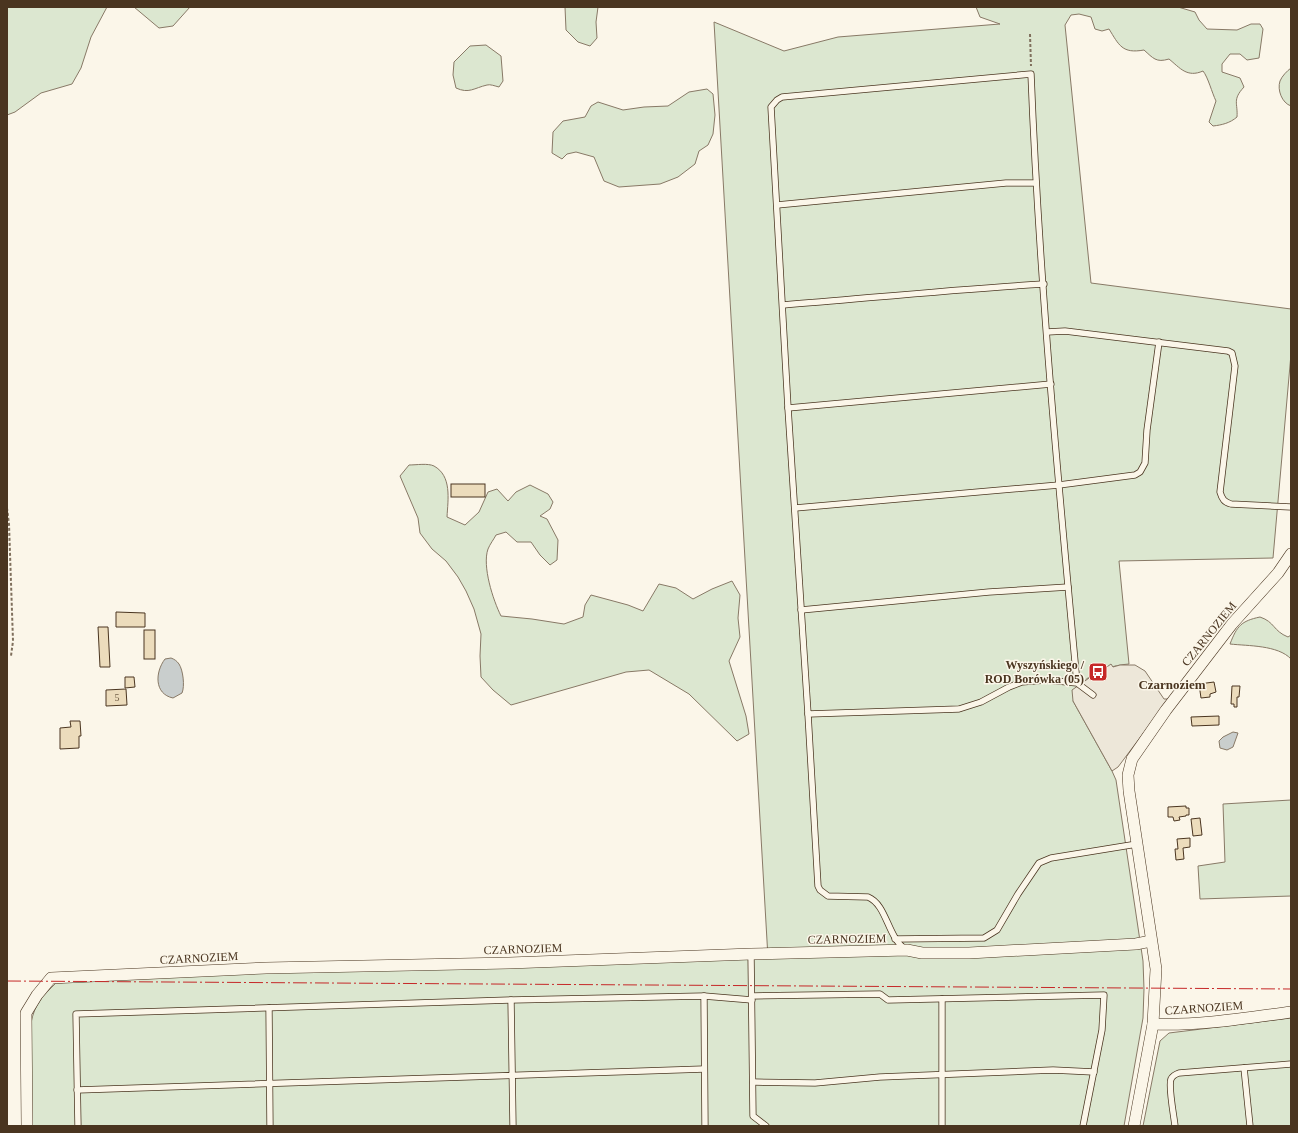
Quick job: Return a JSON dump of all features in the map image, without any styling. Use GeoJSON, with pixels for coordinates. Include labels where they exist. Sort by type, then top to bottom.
{"type":"FeatureCollection","features":[{"type":"Feature","properties":{"kind":"street","name":"CZARNOZIEM"},"geometry":{"type":"LineString","coordinates":[[1291,554],[1278,573],[1232,624],[1166,710],[1132,759],[1128,775],[1156,969],[1153,1024],[1240,1019],[1291,1012]]}},
{"type":"Feature","properties":{"kind":"street","name":"CZARNOZIEM"},"geometry":{"type":"LineString","coordinates":[[27,1126],[26,1013],[37,995],[51,978],[266,968],[509,963],[751,954],[907,950],[922,953],[969,953],[1136,944],[1151,941]]}},
{"type":"Feature","properties":{"kind":"street"},"geometry":{"type":"LineString","coordinates":[[1134,1126],[1153,1024]]}},
{"type":"Feature","properties":{"kind":"lane"},"geometry":{"type":"LineString","coordinates":[[907,950],[899,944],[878,903],[873,899],[868,897],[828,896],[820,890],[818,886],[771,107],[777,100],[782,98],[1031,74],[1036,183],[1047,332],[1077,683]]}},
{"type":"Feature","properties":{"kind":"lane"},"geometry":{"type":"LineString","coordinates":[[777,205],[1006,183],[1036,183]]}},
{"type":"Feature","properties":{"kind":"lane"},"geometry":{"type":"LineString","coordinates":[[783,305],[957,289],[1044,284]]}},
{"type":"Feature","properties":{"kind":"lane"},"geometry":{"type":"LineString","coordinates":[[1047,332],[1065,331],[1228,351],[1232,353],[1235,366],[1220,492],[1222,498],[1230,504],[1291,507]]}},
{"type":"Feature","properties":{"kind":"lane"},"geometry":{"type":"LineString","coordinates":[[795,508],[1059,485],[1135,475],[1143,469],[1145,463],[1147,430],[1159,342]]}},
{"type":"Feature","properties":{"kind":"lane"},"geometry":{"type":"LineString","coordinates":[[788,408],[1051,384]]}},
{"type":"Feature","properties":{"kind":"lane"},"geometry":{"type":"LineString","coordinates":[[802,610],[989,592],[1068,587]]}},
{"type":"Feature","properties":{"kind":"lane"},"geometry":{"type":"LineString","coordinates":[[808,714],[959,708],[981,702],[1022,682],[1046,680],[1077,683],[1093,695]]}},
{"type":"Feature","properties":{"kind":"lane"},"geometry":{"type":"LineString","coordinates":[[896,939],[984,938],[997,930],[1018,894],[1040,863],[1051,858],[1137,844]]}},
{"type":"Feature","properties":{"kind":"lane"},"geometry":{"type":"LineString","coordinates":[[751,954],[753,1116],[766,1126]]}},
{"type":"Feature","properties":{"kind":"lane"},"geometry":{"type":"LineString","coordinates":[[78,1126],[76,1014],[511,1000],[704,996],[752,998],[880,994],[888,1000],[1104,995],[1102,1030],[1083,1126]]}},
{"type":"Feature","properties":{"kind":"lane"},"geometry":{"type":"LineString","coordinates":[[704,996],[704,1126]]}},
{"type":"Feature","properties":{"kind":"lane"},"geometry":{"type":"LineString","coordinates":[[942,999],[942,1126]]}},
{"type":"Feature","properties":{"kind":"lane"},"geometry":{"type":"LineString","coordinates":[[511,1000],[513,1126]]}},
{"type":"Feature","properties":{"kind":"lane"},"geometry":{"type":"LineString","coordinates":[[269,1008],[270,1126]]}},
{"type":"Feature","properties":{"kind":"lane"},"geometry":{"type":"LineString","coordinates":[[1175,1126],[1171,1086],[1171,1079],[1174,1075],[1179,1073],[1291,1064]]}},
{"type":"Feature","properties":{"kind":"lane"},"geometry":{"type":"LineString","coordinates":[[1244,1068],[1250,1126]]}},
{"type":"Feature","properties":{"kind":"lane"},"geometry":{"type":"LineString","coordinates":[[77,1090],[704,1069]]}},
{"type":"Feature","properties":{"kind":"lane"},"geometry":{"type":"LineString","coordinates":[[753,1082],[816,1083],[880,1077],[1053,1070],[1094,1072]]}},
{"type":"Feature","properties":{"kind":"path"},"geometry":{"type":"LineString","coordinates":[[1030,34],[1031,74]]}},
{"type":"Feature","properties":{"kind":"path"},"geometry":{"type":"LineString","coordinates":[[7,508],[10,524],[13,641],[11,656]]}},
{"type":"Feature","properties":{"kind":"green space"},"geometry":{"type":"Polygon","coordinates":[[[7,7],[107,7],[91,37],[81,68],[72,84],[41,93],[15,112],[7,115],[7,7]]]}},
{"type":"Feature","properties":{"kind":"green space"},"geometry":{"type":"Polygon","coordinates":[[[134,7],[190,7],[173,26],[159,28],[134,7]]]}},
{"type":"Feature","properties":{"kind":"green space"},"geometry":{"type":"Polygon","coordinates":[[[565,7],[598,7],[596,22],[597,38],[590,46],[578,42],[566,30],[565,7]]]}},
{"type":"Feature","properties":{"kind":"green space"},"geometry":{"type":"Polygon","coordinates":[[[976,7],[1178,7],[1195,12],[1199,20],[1207,29],[1237,30],[1251,24],[1260,24],[1263,29],[1259,58],[1247,60],[1240,54],[1230,54],[1222,64],[1222,72],[1240,78],[1244,87],[1240,91],[1236,102],[1237,117],[1232,121],[1213,126],[1209,122],[1216,101],[1207,77],[1203,71],[1188,73],[1180,69],[1169,59],[1158,60],[1144,50],[1131,51],[1126,49],[1119,44],[1109,29],[1102,31],[1095,29],[1091,17],[1079,14],[1071,15],[1065,25],[1091,283],[1291,309],[1291,354],[1273,558],[1119,561],[1129,664],[1110,667],[1097,672],[1086,679],[1073,701],[1116,780],[1143,961],[1143,1018],[1124,1126],[31,1126],[31,1023],[37,1005],[56,983],[198,974],[768,958],[714,22],[784,51],[838,37],[1000,24],[980,17],[976,7]]]}},
{"type":"Feature","properties":{"kind":"green space"},"geometry":{"type":"Polygon","coordinates":[[[486,45],[501,56],[503,81],[499,87],[488,85],[472,90],[461,90],[456,88],[453,75],[454,62],[470,46],[486,45]]]}},
{"type":"Feature","properties":{"kind":"green space"},"geometry":{"type":"Polygon","coordinates":[[[1291,68],[1291,106],[1285,102],[1281,96],[1279,85],[1281,79],[1291,68]]]}},
{"type":"Feature","properties":{"kind":"green space"},"geometry":{"type":"Polygon","coordinates":[[[707,89],[713,94],[715,115],[713,134],[708,145],[699,151],[695,164],[678,177],[660,184],[619,187],[604,181],[594,157],[576,152],[567,154],[562,159],[552,153],[553,132],[563,121],[585,117],[591,106],[598,102],[623,110],[668,106],[689,92],[707,89]]]}},
{"type":"Feature","properties":{"kind":"green space"},"geometry":{"type":"Polygon","coordinates":[[[409,465],[429,465],[440,470],[444,476],[448,488],[447,517],[465,525],[479,512],[488,492],[497,489],[508,501],[516,492],[530,485],[548,494],[553,502],[550,509],[540,516],[547,519],[558,540],[557,560],[550,565],[540,555],[531,542],[517,542],[506,532],[496,535],[488,549],[486,564],[487,573],[501,616],[564,624],[583,617],[585,605],[591,595],[628,605],[643,611],[659,584],[676,588],[693,599],[732,581],[740,595],[738,618],[740,637],[729,661],[746,716],[749,734],[737,741],[689,694],[649,670],[626,672],[511,705],[493,690],[481,677],[481,634],[474,609],[458,577],[446,561],[432,549],[420,533],[418,518],[400,476],[409,465]]]}},
{"type":"Feature","properties":{"kind":"green space"},"geometry":{"type":"Polygon","coordinates":[[[1260,617],[1269,621],[1283,635],[1288,637],[1291,635],[1291,659],[1279,651],[1271,649],[1230,644],[1240,625],[1248,620],[1260,617]]]}},
{"type":"Feature","properties":{"kind":"green space"},"geometry":{"type":"Polygon","coordinates":[[[1291,800],[1291,896],[1200,899],[1198,866],[1225,862],[1223,804],[1291,800]]]}},
{"type":"Feature","properties":{"kind":"green space"},"geometry":{"type":"Polygon","coordinates":[[[1291,1018],[1291,1126],[1143,1126],[1160,1041],[1169,1033],[1291,1018]]]}},
{"type":"Feature","properties":{"kind":"shaded area"},"geometry":{"type":"Polygon","coordinates":[[[171,658],[179,664],[183,682],[182,693],[173,698],[162,692],[158,682],[159,670],[162,664],[165,659],[171,658]]]}},
{"type":"Feature","properties":{"kind":"shaded area"},"geometry":{"type":"Polygon","coordinates":[[[1111,664],[1113,667],[1120,665],[1135,665],[1145,671],[1164,699],[1169,699],[1118,767],[1112,771],[1073,701],[1072,690],[1092,676],[1092,673],[1101,668],[1104,669],[1111,664]]]}},
{"type":"Feature","properties":{"kind":"shaded area"},"geometry":{"type":"Polygon","coordinates":[[[1233,732],[1238,733],[1233,747],[1227,750],[1220,748],[1219,741],[1223,737],[1233,732]]]}},
{"type":"Feature","properties":{"kind":"building"},"geometry":{"type":"Polygon","coordinates":[[[451,484],[485,484],[485,497],[451,497],[451,484]]]}},
{"type":"Feature","properties":{"kind":"building"},"geometry":{"type":"Polygon","coordinates":[[[116,612],[145,613],[145,627],[116,627],[116,612]]]}},
{"type":"Feature","properties":{"kind":"building"},"geometry":{"type":"Polygon","coordinates":[[[98,627],[108,627],[110,667],[100,667],[98,627]]]}},
{"type":"Feature","properties":{"kind":"building"},"geometry":{"type":"Polygon","coordinates":[[[144,630],[155,630],[155,659],[144,659],[144,630]]]}},
{"type":"Feature","properties":{"kind":"building"},"geometry":{"type":"Polygon","coordinates":[[[125,677],[134,677],[135,687],[125,688],[125,677]]]}},
{"type":"Feature","properties":{"kind":"building"},"geometry":{"type":"Polygon","coordinates":[[[1214,682],[1216,692],[1210,694],[1210,697],[1201,698],[1199,684],[1214,682]]]}},
{"type":"Feature","properties":{"kind":"building"},"geometry":{"type":"Polygon","coordinates":[[[1232,686],[1240,686],[1239,697],[1237,697],[1237,707],[1234,707],[1234,704],[1231,704],[1232,686]]]}},
{"type":"Feature","properties":{"kind":"building"},"geometry":{"type":"Polygon","coordinates":[[[126,689],[127,705],[106,706],[106,690],[126,689]]]}},
{"type":"Feature","properties":{"kind":"building"},"geometry":{"type":"Polygon","coordinates":[[[1219,716],[1219,725],[1192,726],[1191,717],[1219,716]]]}},
{"type":"Feature","properties":{"kind":"building"},"geometry":{"type":"Polygon","coordinates":[[[70,721],[80,721],[81,736],[79,736],[79,748],[60,749],[60,728],[71,727],[70,721]]]}},
{"type":"Feature","properties":{"kind":"building"},"geometry":{"type":"Polygon","coordinates":[[[1186,806],[1186,808],[1189,808],[1189,815],[1179,817],[1180,820],[1174,821],[1173,817],[1168,817],[1168,807],[1186,806]]]}},
{"type":"Feature","properties":{"kind":"building"},"geometry":{"type":"Polygon","coordinates":[[[1200,818],[1202,835],[1193,836],[1191,819],[1200,818]]]}},
{"type":"Feature","properties":{"kind":"building"},"geometry":{"type":"Polygon","coordinates":[[[1190,838],[1190,847],[1183,848],[1184,859],[1176,860],[1175,849],[1178,849],[1177,839],[1190,838]]]}},
{"type":"Feature","properties":{"kind":"power"},"geometry":{"type":"LineString","coordinates":[[7,981],[1291,989]]}},
{"type":"Feature","properties":{"kind":"place","name":"Wyszyńskiego / ROD Borówka (05)"},"geometry":{"type":"Point","coordinates":[1098,672]}},
{"type":"Feature","properties":{"kind":"district","name":"Czarnoziem"},"geometry":{"type":"Point","coordinates":[1172,684]}}]}
